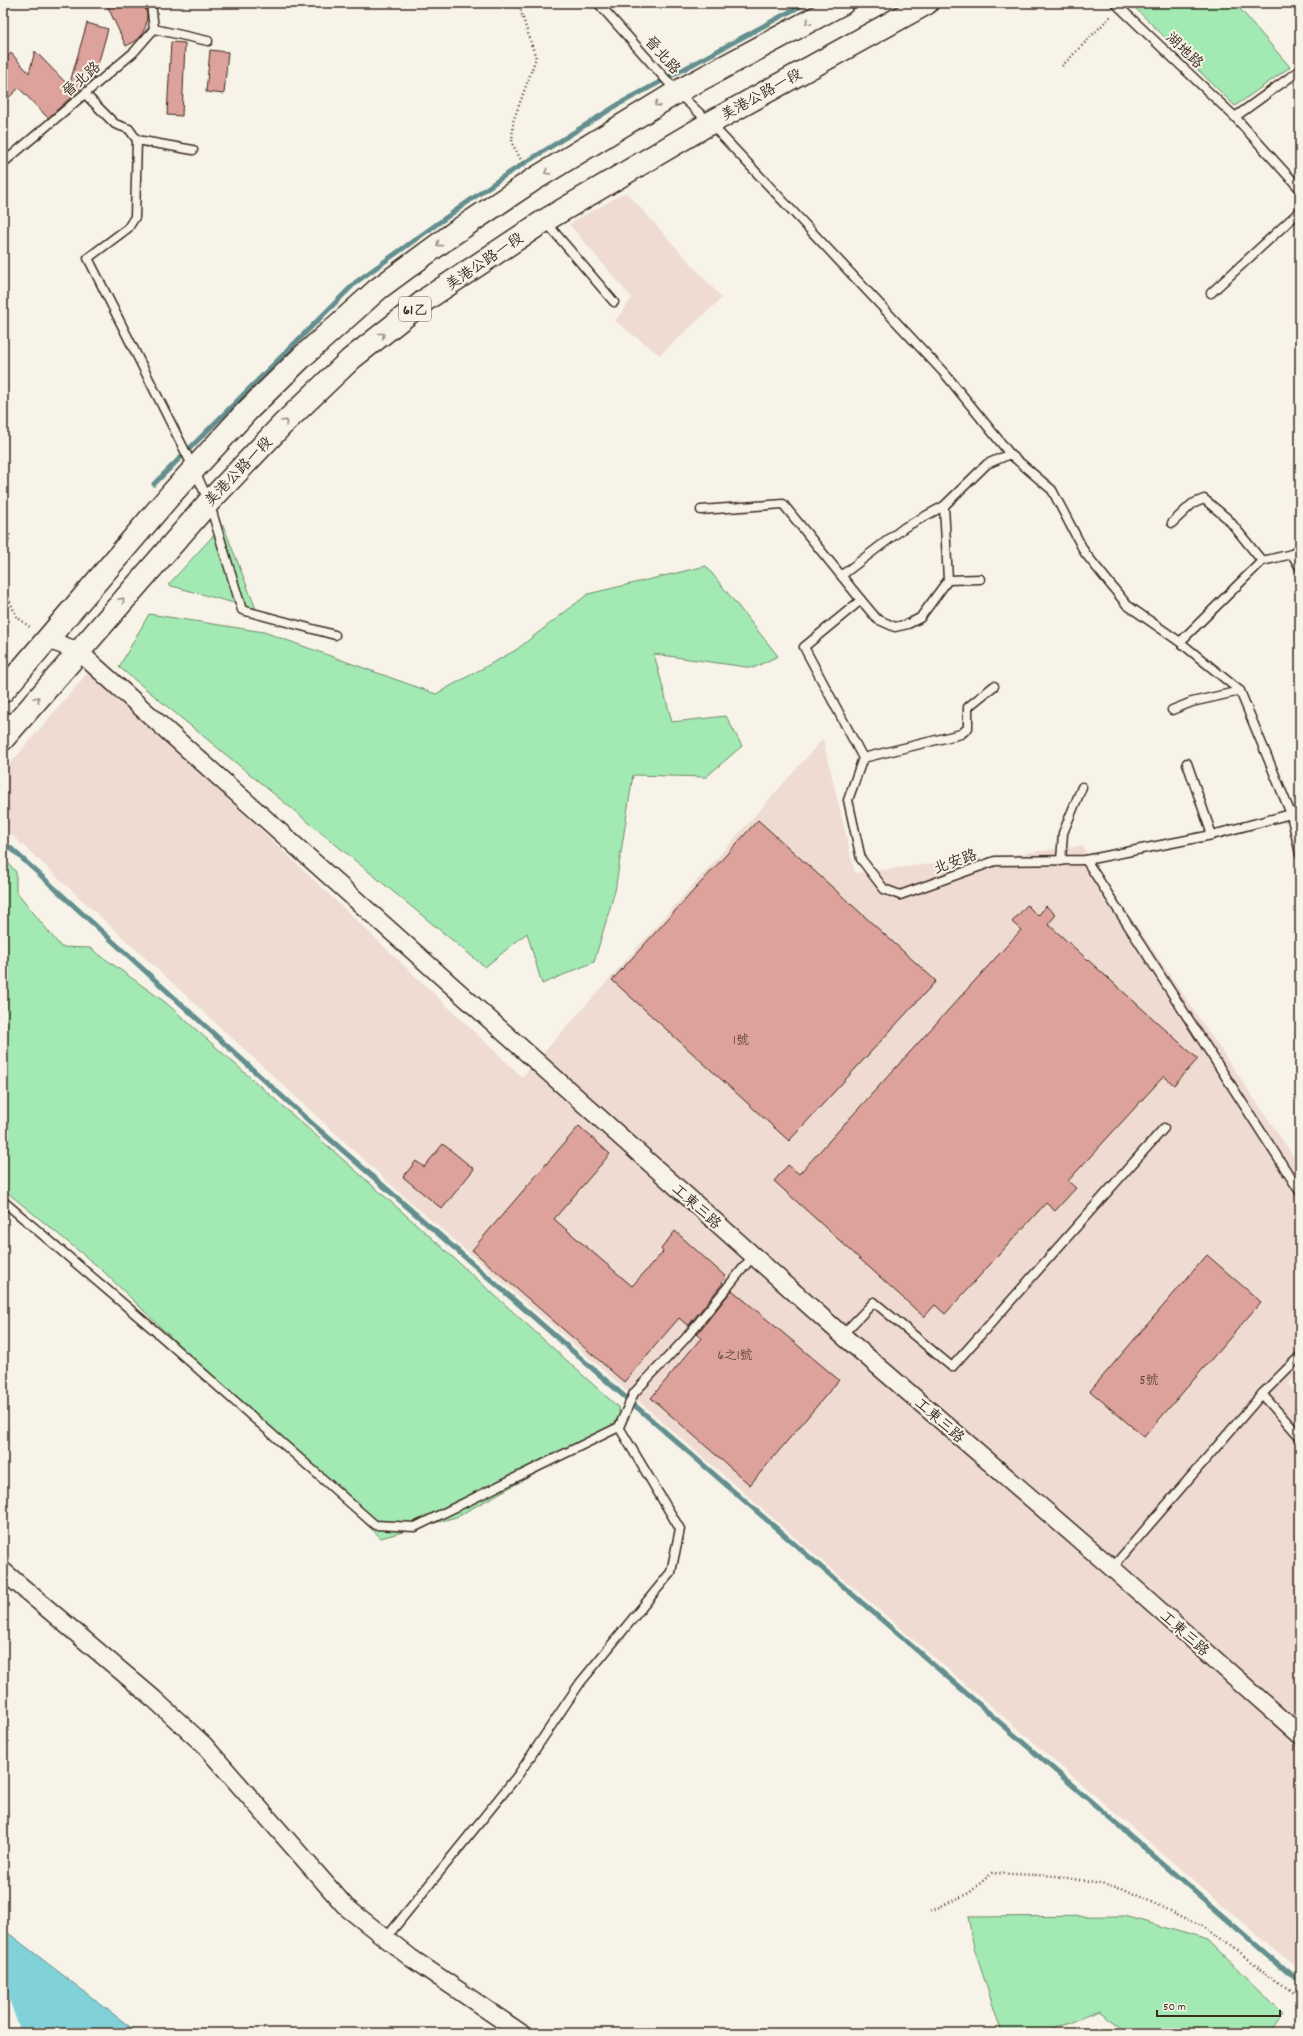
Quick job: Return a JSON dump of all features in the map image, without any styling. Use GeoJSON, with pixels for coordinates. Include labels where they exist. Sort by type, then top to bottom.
{"type":"FeatureCollection","features":[{"type":"Feature","properties":{"kind":"main road","name":"61乙"},"geometry":{"type":"LineString","coordinates":[[3,691],[46,639],[194,469],[247,412],[302,357],[378,289],[454,233],[533,180],[677,92],[842,3]]}},
{"type":"Feature","properties":{"kind":"main road","name":"美港公路一段"},"geometry":{"type":"LineString","coordinates":[[7,726],[78,651],[209,502],[283,424],[351,359],[428,298],[544,221],[710,123],[927,3]]}},
{"type":"Feature","properties":{"kind":"street"},"geometry":{"type":"LineString","coordinates":[[46,639],[78,651]]}},
{"type":"Feature","properties":{"kind":"street","name":"工東三路"},"geometry":{"type":"LineString","coordinates":[[78,651],[842,1335],[1112,1568],[1300,1735]]}},
{"type":"Feature","properties":{"kind":"street"},"geometry":{"type":"LineString","coordinates":[[3,1571],[154,1699],[204,1745],[346,1907],[411,1958],[521,2033]]}},
{"type":"Feature","properties":{"kind":"lane"},"geometry":{"type":"LineString","coordinates":[[151,3],[154,29],[208,41]]}},
{"type":"Feature","properties":{"kind":"lane","name":"晉北路"},"geometry":{"type":"LineString","coordinates":[[598,3],[677,92],[710,123],[946,375],[1010,454],[1052,490],[1086,553],[1127,605],[1180,642],[1240,691]]}},
{"type":"Feature","properties":{"kind":"lane","name":"湖地路"},"geometry":{"type":"LineString","coordinates":[[1117,5],[1235,116],[1300,189]]}},
{"type":"Feature","properties":{"kind":"lane","name":"晉北路"},"geometry":{"type":"LineString","coordinates":[[3,163],[134,52],[154,29]]}},
{"type":"Feature","properties":{"kind":"lane"},"geometry":{"type":"LineString","coordinates":[[1235,116],[1300,70]]}},
{"type":"Feature","properties":{"kind":"lane"},"geometry":{"type":"LineString","coordinates":[[85,94],[115,124],[129,129],[137,140],[135,217],[128,228],[88,258],[194,469],[209,502],[242,610],[335,635]]}},
{"type":"Feature","properties":{"kind":"lane"},"geometry":{"type":"LineString","coordinates":[[137,140],[193,150]]}},
{"type":"Feature","properties":{"kind":"lane"},"geometry":{"type":"LineString","coordinates":[[1211,293],[1300,211]]}},
{"type":"Feature","properties":{"kind":"lane"},"geometry":{"type":"LineString","coordinates":[[544,221],[614,302]]}},
{"type":"Feature","properties":{"kind":"lane"},"geometry":{"type":"LineString","coordinates":[[842,575],[905,526],[944,506],[987,464],[1010,454]]}},
{"type":"Feature","properties":{"kind":"lane"},"geometry":{"type":"LineString","coordinates":[[1172,523],[1192,504],[1204,499],[1228,519],[1262,561]]}},
{"type":"Feature","properties":{"kind":"lane"},"geometry":{"type":"LineString","coordinates":[[701,510],[782,504],[877,619],[895,627],[908,624],[920,618],[948,580],[944,506]]}},
{"type":"Feature","properties":{"kind":"lane"},"geometry":{"type":"LineString","coordinates":[[1180,642],[1262,561],[1292,554],[1300,549]]}},
{"type":"Feature","properties":{"kind":"lane"},"geometry":{"type":"LineString","coordinates":[[1292,554],[1300,568]]}},
{"type":"Feature","properties":{"kind":"lane"},"geometry":{"type":"LineString","coordinates":[[948,580],[980,579]]}},
{"type":"Feature","properties":{"kind":"lane"},"geometry":{"type":"LineString","coordinates":[[862,600],[804,647],[863,758],[961,734],[968,728],[968,707],[994,686]]}},
{"type":"Feature","properties":{"kind":"lane"},"geometry":{"type":"LineString","coordinates":[[1172,710],[1192,702],[1240,691],[1291,814],[1300,854]]}},
{"type":"Feature","properties":{"kind":"lane","name":"北安路"},"geometry":{"type":"LineString","coordinates":[[863,758],[848,800],[861,859],[884,888],[900,895],[995,861],[1086,860],[1212,836],[1300,812]]}},
{"type":"Feature","properties":{"kind":"lane"},"geometry":{"type":"LineString","coordinates":[[1187,763],[1212,836]]}},
{"type":"Feature","properties":{"kind":"lane"},"geometry":{"type":"LineString","coordinates":[[1060,861],[1063,833],[1082,787]]}},
{"type":"Feature","properties":{"kind":"lane"},"geometry":{"type":"LineString","coordinates":[[1086,860],[1300,1192]]}},
{"type":"Feature","properties":{"kind":"lane"},"geometry":{"type":"LineString","coordinates":[[842,1335],[874,1302],[952,1367],[1164,1128]]}},
{"type":"Feature","properties":{"kind":"lane"},"geometry":{"type":"LineString","coordinates":[[3,1201],[153,1329],[376,1525],[415,1527],[619,1427],[634,1393],[685,1339],[754,1256]]}},
{"type":"Feature","properties":{"kind":"lane"},"geometry":{"type":"LineString","coordinates":[[1112,1568],[1262,1394],[1300,1356]]}},
{"type":"Feature","properties":{"kind":"lane"},"geometry":{"type":"LineString","coordinates":[[1262,1394],[1300,1437]]}},
{"type":"Feature","properties":{"kind":"lane"},"geometry":{"type":"LineString","coordinates":[[386,1938],[518,1775],[580,1683],[671,1572],[680,1529],[619,1427]]}},
{"type":"Feature","properties":{"kind":"path"},"geometry":{"type":"LineString","coordinates":[[518,3],[536,58],[513,122],[512,144],[533,180]]}},
{"type":"Feature","properties":{"kind":"path"},"geometry":{"type":"LineString","coordinates":[[1062,66],[1117,5]]}},
{"type":"Feature","properties":{"kind":"path"},"geometry":{"type":"LineString","coordinates":[[3,571],[10,532]]}},
{"type":"Feature","properties":{"kind":"path"},"geometry":{"type":"LineString","coordinates":[[3,587],[17,617],[46,639]]}},
{"type":"Feature","properties":{"kind":"path"},"geometry":{"type":"LineString","coordinates":[[931,1911],[969,1893],[992,1873],[1057,1876],[1122,1888],[1209,1930],[1300,1999]]}},
{"type":"Feature","properties":{"kind":"shaded area"},"geometry":{"type":"Polygon","coordinates":[[[626,192],[722,298],[660,355],[615,321],[632,298],[569,224],[626,192]]]}},
{"type":"Feature","properties":{"kind":"shaded area"},"geometry":{"type":"Polygon","coordinates":[[[91,669],[522,1077],[823,739],[855,873],[1082,846],[1300,1166],[1300,1373],[1289,1383],[1300,1402],[1300,1972],[799,1541],[398,1191],[3,827],[3,772],[91,669]]]}},
{"type":"Feature","properties":{"kind":"green space"},"geometry":{"type":"Polygon","coordinates":[[[1130,3],[1235,3],[1290,67],[1235,106],[1130,3]]]}},
{"type":"Feature","properties":{"kind":"green space"},"geometry":{"type":"Polygon","coordinates":[[[223,525],[256,609],[168,585],[223,525]]]}},
{"type":"Feature","properties":{"kind":"green space"},"geometry":{"type":"Polygon","coordinates":[[[706,566],[778,656],[753,668],[654,654],[672,722],[726,716],[742,746],[706,777],[633,775],[615,891],[594,962],[542,984],[527,933],[485,967],[119,667],[149,614],[264,632],[436,694],[516,650],[588,594],[706,566]]]}},
{"type":"Feature","properties":{"kind":"green space"},"geometry":{"type":"Polygon","coordinates":[[[3,857],[16,872],[16,891],[61,947],[90,948],[165,1002],[425,1232],[618,1407],[622,1426],[456,1517],[381,1538],[101,1269],[3,1189],[3,857]]]}},
{"type":"Feature","properties":{"kind":"green space"},"geometry":{"type":"Polygon","coordinates":[[[1125,1916],[1208,1940],[1283,2014],[1268,2033],[1129,2033],[1099,2011],[1042,2033],[1002,2033],[974,1948],[968,1917],[1125,1916]]]}},
{"type":"Feature","properties":{"kind":"water"},"geometry":{"type":"Polygon","coordinates":[[[3,1929],[138,2033],[3,2033],[3,1929]]]}},
{"type":"Feature","properties":{"kind":"pier"},"geometry":{"type":"Polygon","coordinates":[[[3,1982],[21,2033],[3,2033],[3,1982]]]}},
{"type":"Feature","properties":{"kind":"building"},"geometry":{"type":"Polygon","coordinates":[[[106,3],[144,3],[147,14],[146,26],[141,36],[126,46],[106,3]]]}},
{"type":"Feature","properties":{"kind":"building"},"geometry":{"type":"Polygon","coordinates":[[[87,23],[108,29],[94,79],[87,83],[48,118],[19,88],[3,103],[3,61],[11,53],[29,73],[35,51],[69,86],[87,23]]]}},
{"type":"Feature","properties":{"kind":"building"},"geometry":{"type":"Polygon","coordinates":[[[171,42],[185,43],[182,116],[167,115],[171,42]]]}},
{"type":"Feature","properties":{"kind":"building"},"geometry":{"type":"Polygon","coordinates":[[[210,50],[228,52],[224,94],[206,92],[210,50]]]}},
{"type":"Feature","properties":{"kind":"building"},"geometry":{"type":"Polygon","coordinates":[[[758,820],[936,981],[789,1141],[612,980],[758,820]]]}},
{"type":"Feature","properties":{"kind":"building"},"geometry":{"type":"Polygon","coordinates":[[[1027,905],[1038,916],[1046,906],[1056,915],[1048,924],[1198,1059],[1174,1085],[1164,1076],[1068,1181],[1076,1188],[1055,1211],[1046,1203],[945,1314],[935,1305],[924,1317],[774,1181],[788,1165],[799,1174],[1021,930],[1012,922],[1027,905]]]}},
{"type":"Feature","properties":{"kind":"building"},"geometry":{"type":"Polygon","coordinates":[[[579,1126],[610,1154],[554,1219],[632,1286],[663,1252],[661,1249],[675,1231],[726,1277],[722,1282],[723,1283],[688,1326],[679,1318],[624,1382],[472,1250],[579,1126]]]}},
{"type":"Feature","properties":{"kind":"building"},"geometry":{"type":"Polygon","coordinates":[[[443,1144],[474,1169],[442,1209],[403,1177],[416,1161],[424,1167],[443,1144]]]}},
{"type":"Feature","properties":{"kind":"building"},"geometry":{"type":"Polygon","coordinates":[[[1207,1255],[1261,1302],[1144,1437],[1090,1391],[1207,1255]]]}},
{"type":"Feature","properties":{"kind":"building"},"geometry":{"type":"Polygon","coordinates":[[[732,1290],[839,1380],[750,1485],[651,1398],[701,1338],[697,1334],[732,1290]]]}},
{"type":"Feature","properties":{"kind":"waterway"},"geometry":{"type":"LineString","coordinates":[[154,484],[356,282],[504,176],[619,104],[806,3]]}},
{"type":"Feature","properties":{"kind":"waterway"},"geometry":{"type":"LineString","coordinates":[[3,841],[308,1120],[1300,1983]]}}]}
